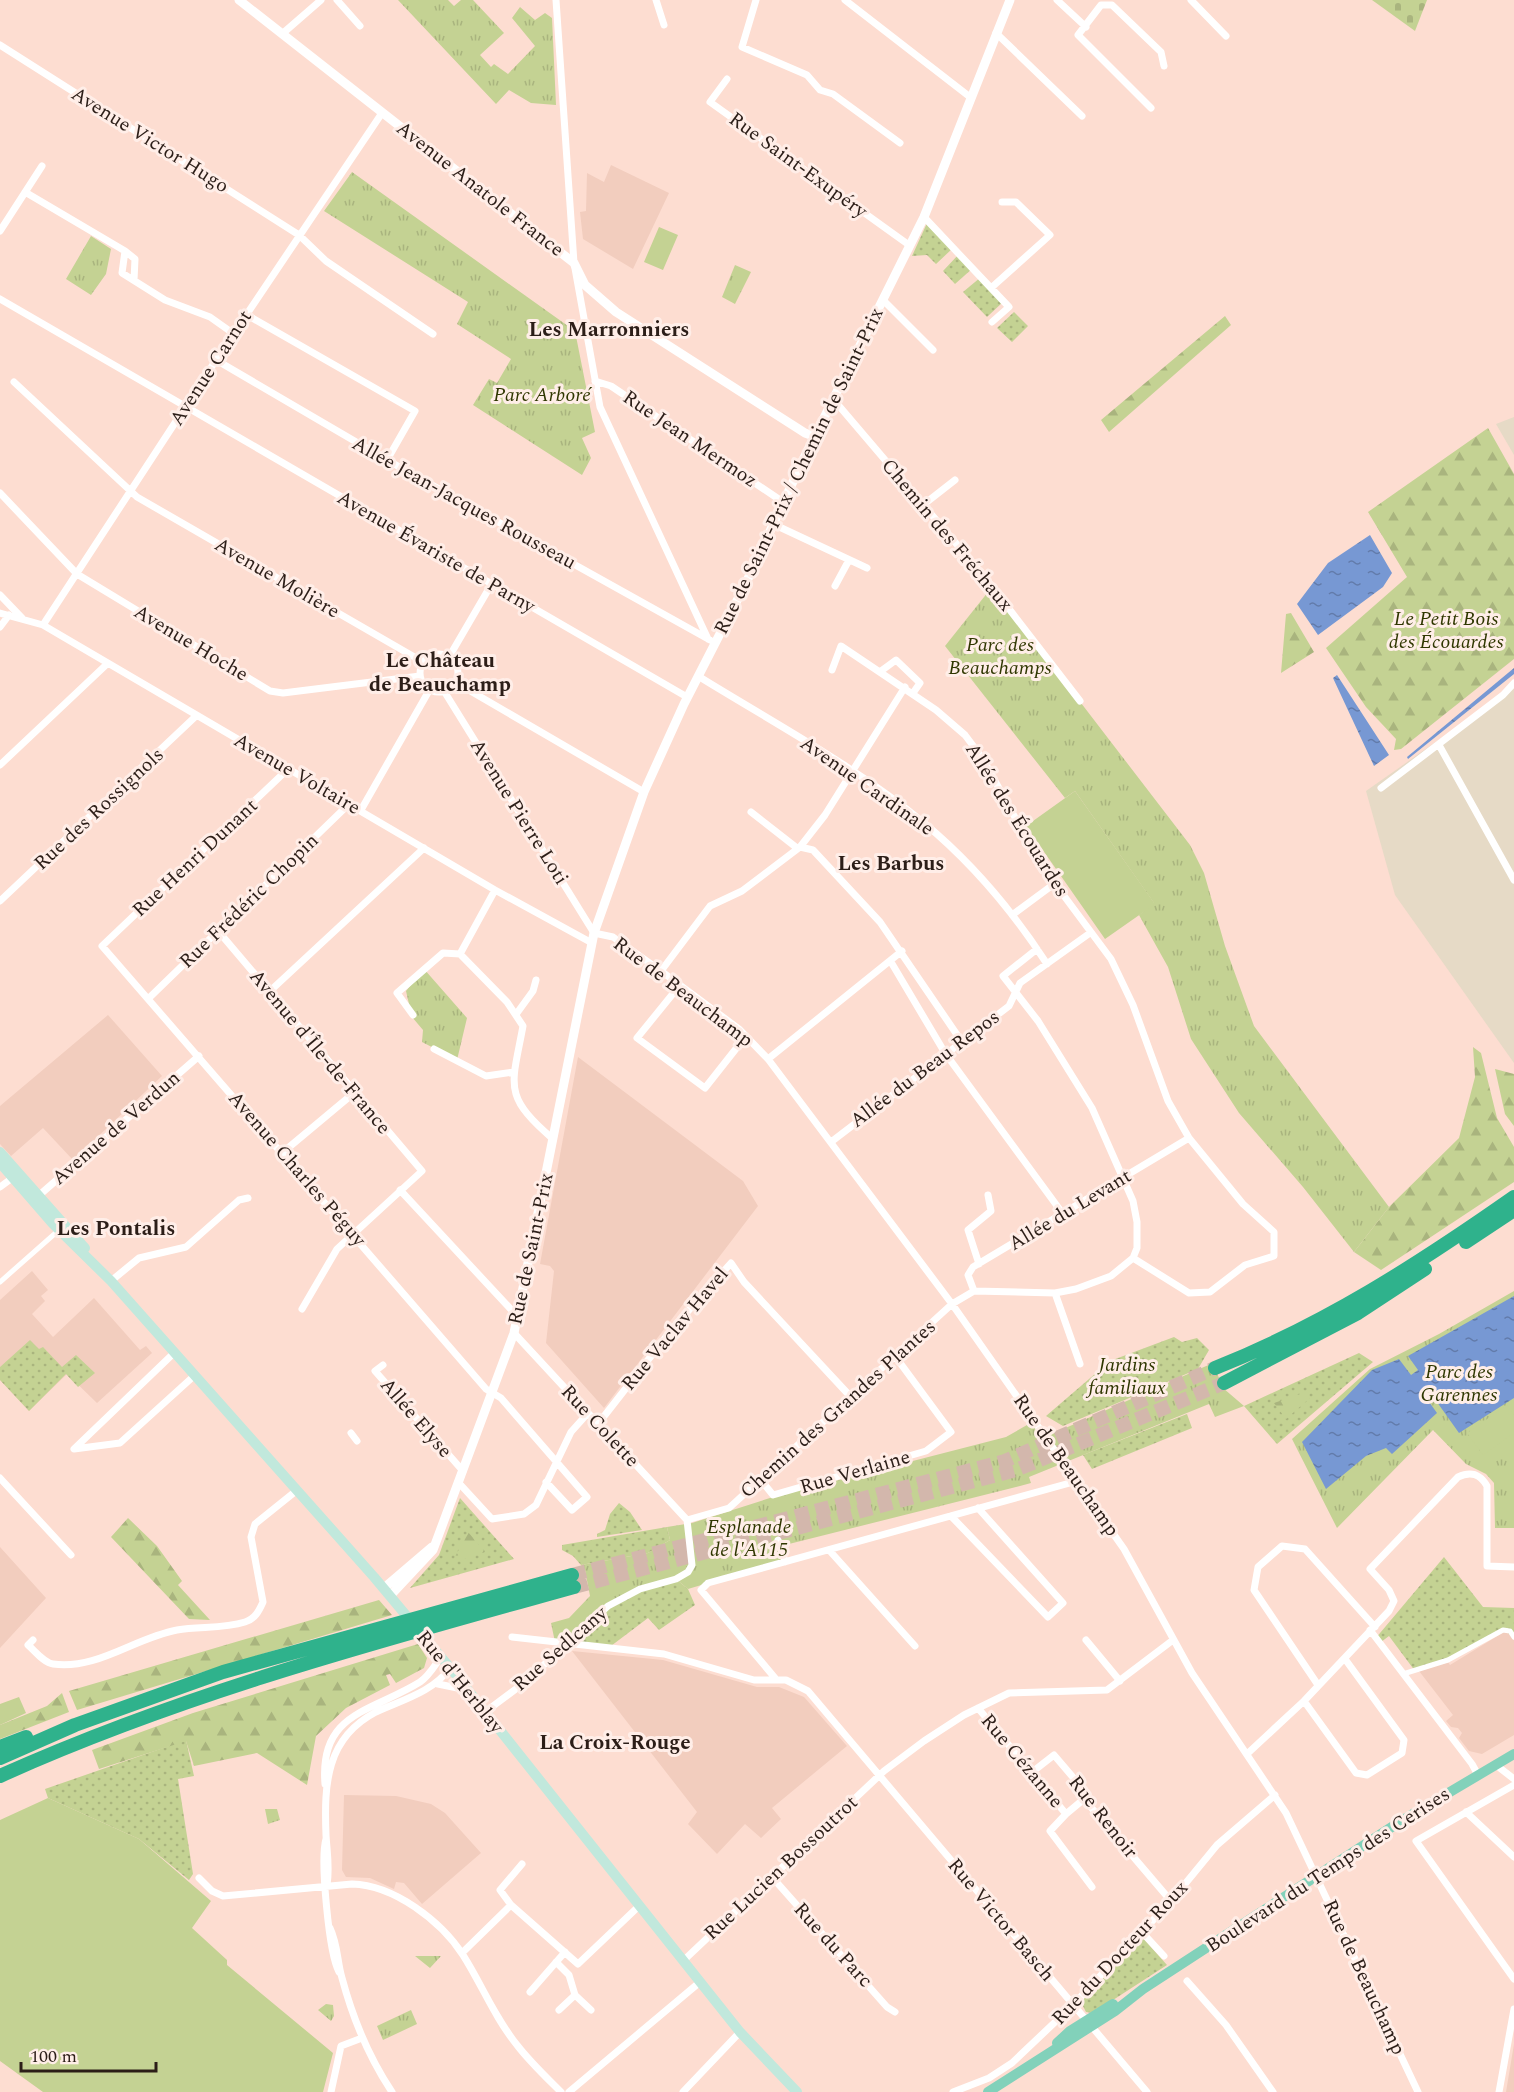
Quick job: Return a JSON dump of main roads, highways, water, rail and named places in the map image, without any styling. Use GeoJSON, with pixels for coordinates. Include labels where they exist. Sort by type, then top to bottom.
{"type":"FeatureCollection","features":[{"type":"Feature","properties":{"kind":"highway"},"geometry":{"type":"LineString","coordinates":[[1215,1368],[1278,1343],[1355,1301],[1429,1256],[1514,1197]]}},
{"type":"Feature","properties":{"kind":"highway"},"geometry":{"type":"LineString","coordinates":[[1224,1383],[1358,1313],[1514,1210]]}},
{"type":"Feature","properties":{"kind":"highway"},"geometry":{"type":"LineString","coordinates":[[0,1758],[75,1725],[223,1672],[573,1581],[197,1698],[64,1748],[0,1776]]}},
{"type":"Feature","properties":{"kind":"highway"},"geometry":{"type":"LineString","coordinates":[[0,1748],[48,1728],[75,1725]]}},
{"type":"Feature","properties":{"kind":"highway"},"geometry":{"type":"LineString","coordinates":[[0,1786],[64,1748]]}},
{"type":"Feature","properties":{"kind":"main road","name":"Rue d'Herblay"},"geometry":{"type":"LineString","coordinates":[[0,1152],[16,1176],[36,1199],[387,1592],[468,1690],[740,2032],[797,2092]]}},
{"type":"Feature","properties":{"kind":"main road","name":"Rue d'Herblay"},"geometry":{"type":"LineString","coordinates":[[0,1163],[16,1176]]}},
{"type":"Feature","properties":{"kind":"main road","name":"Rue d'Herblay"},"geometry":{"type":"LineString","coordinates":[[36,1199],[59,1230],[111,1281]]}},
{"type":"Feature","properties":{"kind":"main road","name":"Boulevard du Temps des Cerises"},"geometry":{"type":"LineString","coordinates":[[988,2092],[1316,1876],[1514,1754]]}},
{"type":"Feature","properties":{"kind":"water"},"geometry":{"type":"Polygon","coordinates":[[[1370,535],[1392,573],[1383,587],[1318,635],[1297,604],[1328,563],[1370,535]]]}},
{"type":"Feature","properties":{"kind":"water"},"geometry":{"type":"Polygon","coordinates":[[[1514,668],[1514,674],[1408,759],[1407,757],[1514,668]]]}},
{"type":"Feature","properties":{"kind":"water"},"geometry":{"type":"Polygon","coordinates":[[[1337,675],[1389,755],[1374,766],[1333,678],[1337,675]]]}},
{"type":"Feature","properties":{"kind":"water","name":"Parc des Garennes"},"geometry":{"type":"Polygon","coordinates":[[[1514,1296],[1514,1398],[1459,1433],[1427,1388],[1422,1392],[1437,1413],[1392,1454],[1386,1448],[1366,1456],[1326,1489],[1302,1442],[1372,1370],[1399,1359],[1411,1375],[1418,1370],[1408,1356],[1514,1296]]]}},
{"type":"Feature","properties":{"kind":"tunnel"},"geometry":{"type":"LineString","coordinates":[[572,1575],[1005,1461],[1215,1368]]}},
{"type":"Feature","properties":{"kind":"tunnel"},"geometry":{"type":"LineString","coordinates":[[574,1587],[1016,1470],[1224,1383]]}},
{"type":"Feature","properties":{"kind":"district","name":"Les Marronniers"},"geometry":{"type":"Point","coordinates":[609,330]}},
{"type":"Feature","properties":{"kind":"district","name":"Le Château de Beauchamp"},"geometry":{"type":"Point","coordinates":[440,673]}},
{"type":"Feature","properties":{"kind":"district","name":"Les Barbus"},"geometry":{"type":"Point","coordinates":[891,864]}},
{"type":"Feature","properties":{"kind":"district","name":"Les Pontalis"},"geometry":{"type":"Point","coordinates":[116,1229]}},
{"type":"Feature","properties":{"kind":"district","name":"La Croix-Rouge"},"geometry":{"type":"Point","coordinates":[615,1743]}},
{"type":"Feature","properties":{"kind":"park label","name":"Parc Arboré"},"geometry":{"type":"Point","coordinates":[542,395]}},
{"type":"Feature","properties":{"kind":"park label","name":"Le Petit Bois des Écouardes"},"geometry":{"type":"Point","coordinates":[1446,630]}},
{"type":"Feature","properties":{"kind":"park label","name":"Parc des Beauchamps"},"geometry":{"type":"Point","coordinates":[1000,656]}},
{"type":"Feature","properties":{"kind":"park label","name":"Jardins familiaux"},"geometry":{"type":"Point","coordinates":[1127,1376]}},
{"type":"Feature","properties":{"kind":"park label","name":"Esplanade de l'A115"},"geometry":{"type":"Point","coordinates":[749,1538]}}]}
